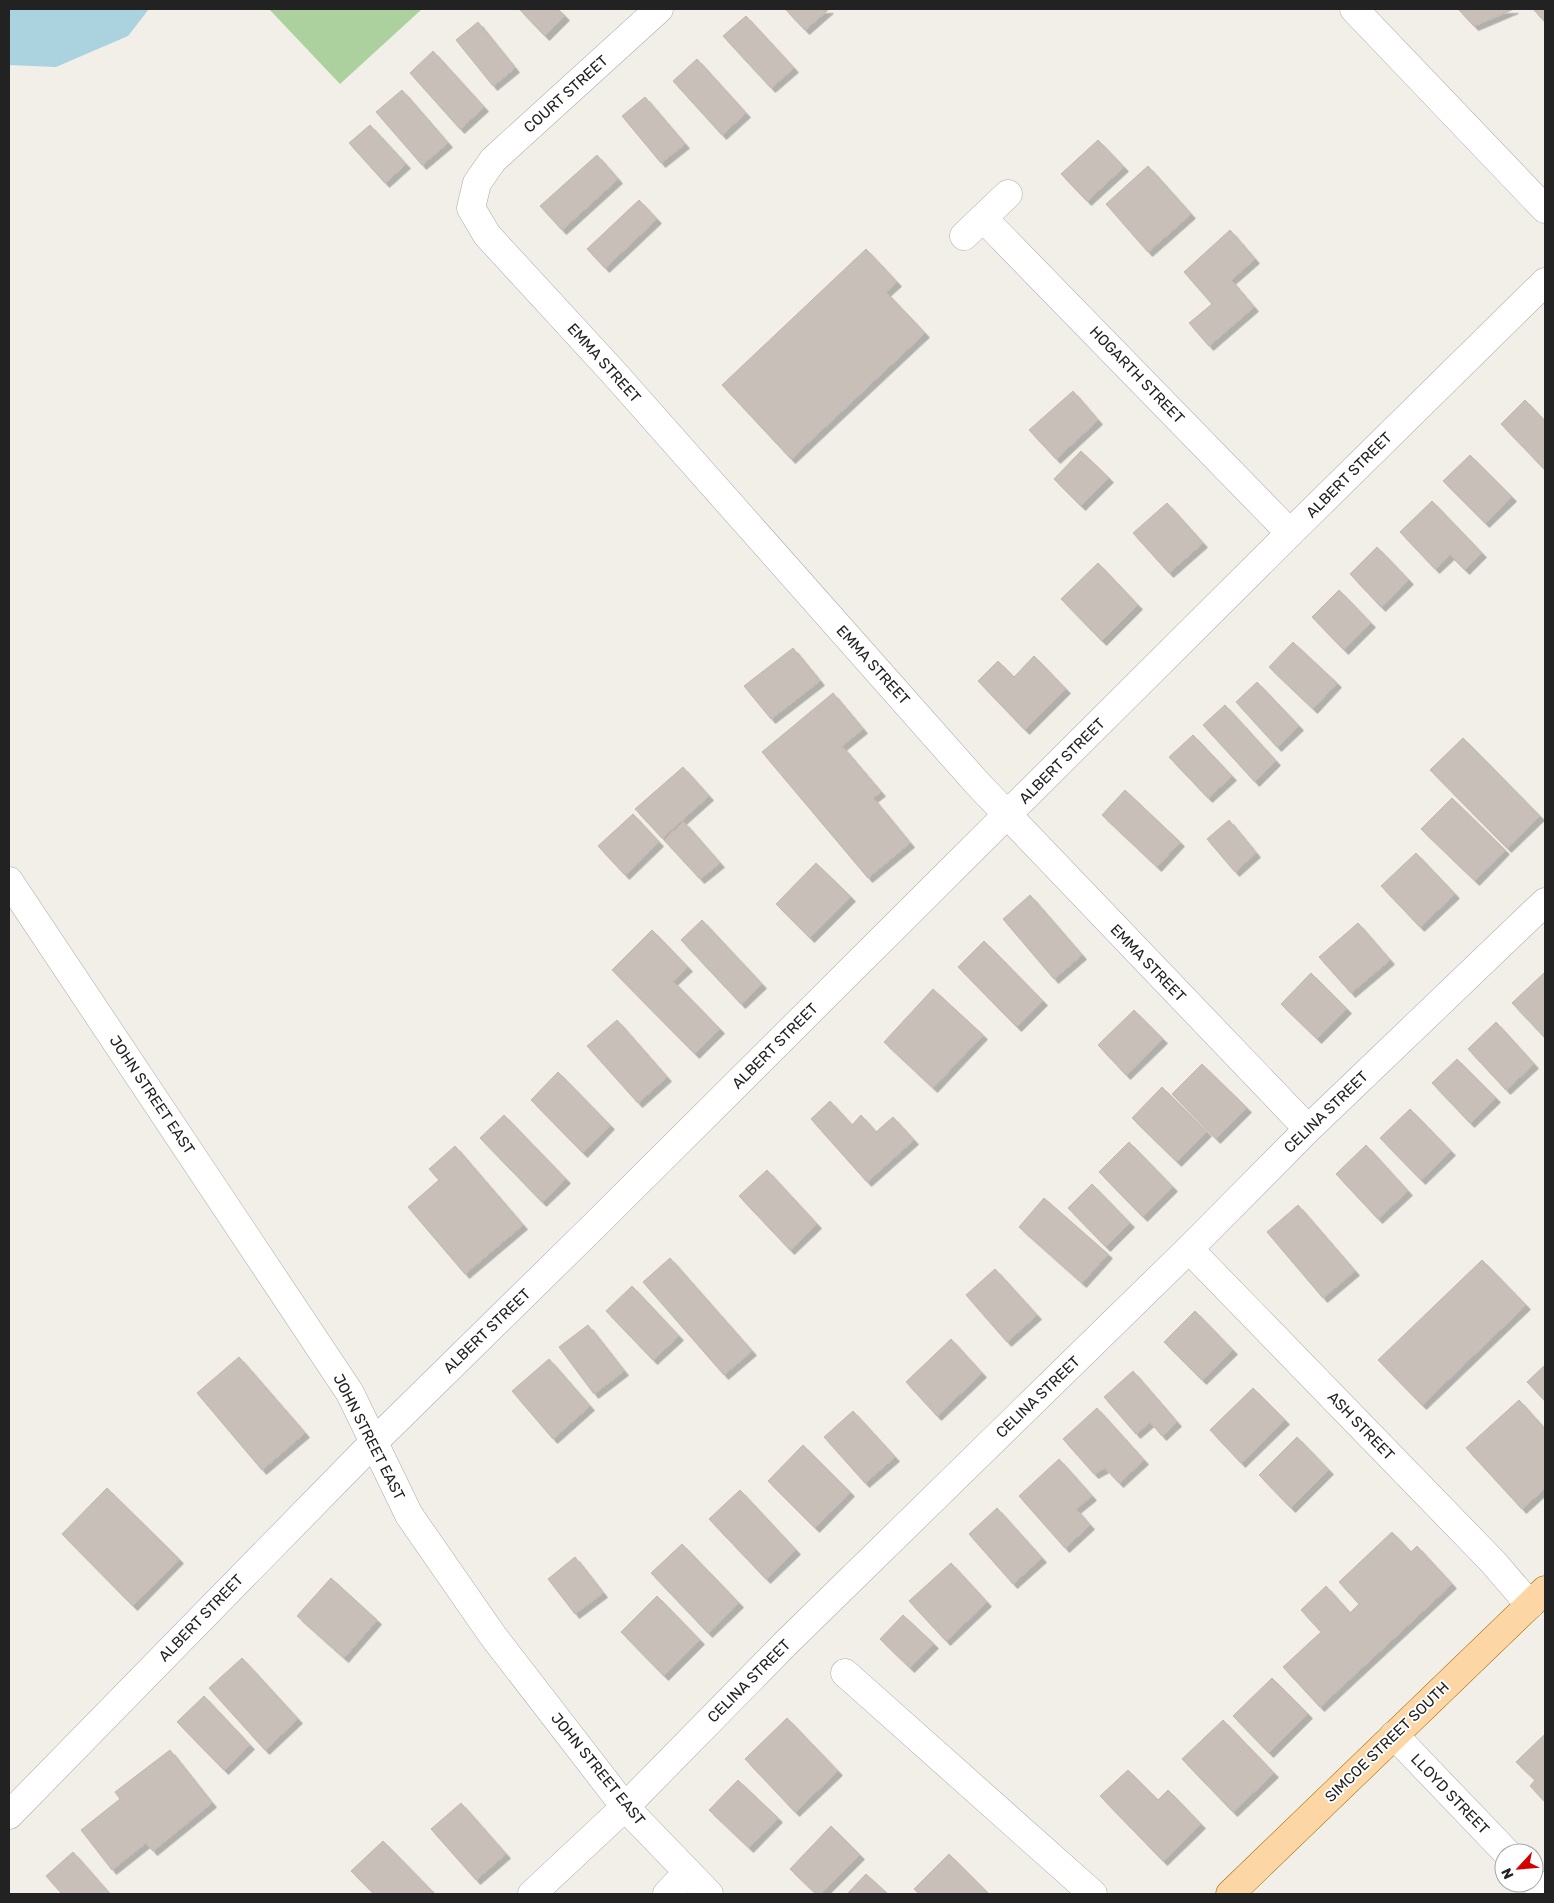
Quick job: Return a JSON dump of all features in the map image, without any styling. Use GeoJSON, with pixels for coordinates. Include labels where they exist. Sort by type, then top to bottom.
{"type":"FeatureCollection","features":[{"type":"Feature","properties":{"kind":"main road","name":"SIMCOE STREET SOUTH"},"geometry":{"type":"LineString","coordinates":[[1230,1894],[1538,1598]]}},
{"type":"Feature","properties":{"kind":"street","name":"COURT STREET"},"geometry":{"type":"LineString","coordinates":[[476,183],[494,160],[660,9]]}},
{"type":"Feature","properties":{"kind":"street"},"geometry":{"type":"LineString","coordinates":[[1354,9],[1545,209]]}},
{"type":"Feature","properties":{"kind":"street","name":"EMMA STREET"},"geometry":{"type":"LineString","coordinates":[[476,183],[471,208],[487,235],[613,372],[1007,815],[1308,1129]]}},
{"type":"Feature","properties":{"kind":"street"},"geometry":{"type":"LineString","coordinates":[[964,236],[1008,194]]}},
{"type":"Feature","properties":{"kind":"street","name":"HOGARTH STREET"},"geometry":{"type":"LineString","coordinates":[[983,218],[1290,533]]}},
{"type":"Feature","properties":{"kind":"street","name":"ALBERT STREET"},"geometry":{"type":"LineString","coordinates":[[9,1815],[374,1442],[1545,282]]}},
{"type":"Feature","properties":{"kind":"street","name":"JOHN STREET EAST"},"geometry":{"type":"LineString","coordinates":[[9,881],[350,1393],[409,1515],[487,1628],[625,1807],[709,1894]]}},
{"type":"Feature","properties":{"kind":"street","name":"CELINA STREET"},"geometry":{"type":"LineString","coordinates":[[532,1894],[625,1807],[786,1643],[1189,1249],[1308,1129],[1545,902]]}},
{"type":"Feature","properties":{"kind":"street","name":"ASH STREET"},"geometry":{"type":"LineString","coordinates":[[1189,1249],[1493,1562],[1538,1598]]}},
{"type":"Feature","properties":{"kind":"street"},"geometry":{"type":"LineString","coordinates":[[845,1673],[1093,1894]]}},
{"type":"Feature","properties":{"kind":"street","name":"LLOYD STREET"},"geometry":{"type":"LineString","coordinates":[[1394,1735],[1497,1843]]}},
{"type":"Feature","properties":{"kind":"street"},"geometry":{"type":"LineString","coordinates":[[667,1894],[688,1872]]}},
{"type":"Feature","properties":{"kind":"green space"},"geometry":{"type":"Polygon","coordinates":[[[269,9],[422,9],[340,84],[269,9]]]}},
{"type":"Feature","properties":{"kind":"water"},"geometry":{"type":"Polygon","coordinates":[[[9,9],[149,9],[128,36],[56,67],[9,65],[9,9]]]}},
{"type":"Feature","properties":{"kind":"building"},"geometry":{"type":"Polygon","coordinates":[[[519,9],[558,9],[565,16],[545,36],[519,9]]]}},
{"type":"Feature","properties":{"kind":"building"},"geometry":{"type":"Polygon","coordinates":[[[785,9],[829,9],[805,30],[785,9]]]}},
{"type":"Feature","properties":{"kind":"building"},"geometry":{"type":"Polygon","coordinates":[[[1458,9],[1514,9],[1474,26],[1458,9]]]}},
{"type":"Feature","properties":{"kind":"building"},"geometry":{"type":"Polygon","coordinates":[[[1533,9],[1545,9],[1545,22],[1533,9]]]}},
{"type":"Feature","properties":{"kind":"building"},"geometry":{"type":"Polygon","coordinates":[[[746,16],[794,68],[771,88],[723,36],[746,16]]]}},
{"type":"Feature","properties":{"kind":"building"},"geometry":{"type":"Polygon","coordinates":[[[478,22],[515,68],[493,86],[456,40],[478,22]]]}},
{"type":"Feature","properties":{"kind":"building"},"geometry":{"type":"Polygon","coordinates":[[[433,51],[484,107],[460,129],[410,73],[433,51]]]}},
{"type":"Feature","properties":{"kind":"building"},"geometry":{"type":"Polygon","coordinates":[[[697,59],[746,113],[722,135],[673,81],[697,59]]]}},
{"type":"Feature","properties":{"kind":"building"},"geometry":{"type":"Polygon","coordinates":[[[402,90],[448,143],[422,165],[376,112],[402,90]]]}},
{"type":"Feature","properties":{"kind":"building"},"geometry":{"type":"Polygon","coordinates":[[[645,97],[685,144],[661,163],[622,116],[645,97]]]}},
{"type":"Feature","properties":{"kind":"building"},"geometry":{"type":"Polygon","coordinates":[[[370,125],[406,164],[385,183],[349,143],[370,125]]]}},
{"type":"Feature","properties":{"kind":"building"},"geometry":{"type":"Polygon","coordinates":[[[1098,140],[1124,167],[1087,201],[1061,174],[1098,140]]]}},
{"type":"Feature","properties":{"kind":"building"},"geometry":{"type":"Polygon","coordinates":[[[597,155],[618,179],[562,230],[540,206],[597,155]]]}},
{"type":"Feature","properties":{"kind":"building"},"geometry":{"type":"Polygon","coordinates":[[[1148,166],[1191,214],[1148,252],[1106,204],[1148,166]]]}},
{"type":"Feature","properties":{"kind":"building"},"geometry":{"type":"Polygon","coordinates":[[[639,200],[657,219],[605,268],[587,249],[639,200]]]}},
{"type":"Feature","properties":{"kind":"building"},"geometry":{"type":"Polygon","coordinates":[[[1230,230],[1255,259],[1231,280],[1254,307],[1209,346],[1189,323],[1212,304],[1184,272],[1230,230]]]}},
{"type":"Feature","properties":{"kind":"building"},"geometry":{"type":"Polygon","coordinates":[[[866,249],[897,282],[886,292],[925,333],[791,459],[722,385],[866,249]]]}},
{"type":"Feature","properties":{"kind":"building"},"geometry":{"type":"Polygon","coordinates":[[[1073,391],[1098,420],[1056,459],[1029,430],[1073,391]]]}},
{"type":"Feature","properties":{"kind":"building"},"geometry":{"type":"Polygon","coordinates":[[[1525,400],[1545,421],[1545,470],[1501,424],[1525,400]]]}},
{"type":"Feature","properties":{"kind":"building"},"geometry":{"type":"Polygon","coordinates":[[[1081,451],[1109,478],[1081,506],[1054,479],[1081,451]]]}},
{"type":"Feature","properties":{"kind":"building"},"geometry":{"type":"Polygon","coordinates":[[[1470,455],[1512,497],[1485,523],[1443,481],[1470,455]]]}},
{"type":"Feature","properties":{"kind":"building"},"geometry":{"type":"Polygon","coordinates":[[[1432,501],[1482,553],[1465,570],[1450,555],[1435,569],[1400,532],[1432,501]]]}},
{"type":"Feature","properties":{"kind":"building"},"geometry":{"type":"Polygon","coordinates":[[[1167,503],[1203,543],[1169,573],[1133,533],[1167,503]]]}},
{"type":"Feature","properties":{"kind":"building"},"geometry":{"type":"Polygon","coordinates":[[[1377,547],[1409,580],[1381,607],[1350,574],[1377,547]]]}},
{"type":"Feature","properties":{"kind":"building"},"geometry":{"type":"Polygon","coordinates":[[[1098,563],[1138,605],[1102,641],[1061,599],[1098,563]]]}},
{"type":"Feature","properties":{"kind":"building"},"geometry":{"type":"Polygon","coordinates":[[[1339,590],[1371,623],[1344,650],[1312,617],[1339,590]]]}},
{"type":"Feature","properties":{"kind":"building"},"geometry":{"type":"Polygon","coordinates":[[[1293,642],[1337,683],[1313,709],[1269,667],[1293,642]]]}},
{"type":"Feature","properties":{"kind":"building"},"geometry":{"type":"Polygon","coordinates":[[[793,648],[820,681],[771,719],[744,686],[793,648]]]}},
{"type":"Feature","properties":{"kind":"building"},"geometry":{"type":"Polygon","coordinates":[[[1034,656],[1066,689],[1025,730],[978,681],[998,661],[1014,677],[1034,656]]]}},
{"type":"Feature","properties":{"kind":"building"},"geometry":{"type":"Polygon","coordinates":[[[1257,682],[1299,726],[1277,747],[1236,702],[1257,682]]]}},
{"type":"Feature","properties":{"kind":"building"},"geometry":{"type":"Polygon","coordinates":[[[833,693],[863,729],[842,746],[881,792],[873,798],[910,843],[868,878],[762,752],[833,693]]]}},
{"type":"Feature","properties":{"kind":"building"},"geometry":{"type":"Polygon","coordinates":[[[1225,705],[1276,761],[1255,782],[1203,725],[1225,705]]]}},
{"type":"Feature","properties":{"kind":"building"},"geometry":{"type":"Polygon","coordinates":[[[1193,735],[1232,776],[1208,798],[1169,757],[1193,735]]]}},
{"type":"Feature","properties":{"kind":"building"},"geometry":{"type":"Polygon","coordinates":[[[1463,738],[1540,816],[1507,848],[1430,770],[1463,738]]]}},
{"type":"Feature","properties":{"kind":"building"},"geometry":{"type":"Polygon","coordinates":[[[683,767],[709,796],[662,838],[635,809],[683,767]]]}},
{"type":"Feature","properties":{"kind":"building"},"geometry":{"type":"Polygon","coordinates":[[[1125,790],[1180,842],[1157,867],[1102,815],[1125,790]]]}},
{"type":"Feature","properties":{"kind":"building"},"geometry":{"type":"Polygon","coordinates":[[[1452,798],[1505,850],[1475,881],[1421,829],[1452,798]]]}},
{"type":"Feature","properties":{"kind":"building"},"geometry":{"type":"Polygon","coordinates":[[[633,814],[659,842],[625,875],[598,846],[633,814]]]}},
{"type":"Feature","properties":{"kind":"building"},"geometry":{"type":"Polygon","coordinates":[[[1229,820],[1256,853],[1235,872],[1207,839],[1229,820]]]}},
{"type":"Feature","properties":{"kind":"building"},"geometry":{"type":"Polygon","coordinates":[[[684,822],[720,863],[700,879],[664,840],[684,822]]]}},
{"type":"Feature","properties":{"kind":"building"},"geometry":{"type":"Polygon","coordinates":[[[1416,853],[1455,894],[1420,927],[1381,886],[1416,853]]]}},
{"type":"Feature","properties":{"kind":"building"},"geometry":{"type":"Polygon","coordinates":[[[816,863],[851,897],[810,938],[776,904],[816,863]]]}},
{"type":"Feature","properties":{"kind":"building"},"geometry":{"type":"Polygon","coordinates":[[[1030,895],[1082,955],[1054,979],[1003,919],[1030,895]]]}},
{"type":"Feature","properties":{"kind":"building"},"geometry":{"type":"Polygon","coordinates":[[[702,920],[762,984],[741,1004],[681,940],[702,920]]]}},
{"type":"Feature","properties":{"kind":"building"},"geometry":{"type":"Polygon","coordinates":[[[1358,923],[1390,960],[1351,993],[1319,957],[1358,923]]]}},
{"type":"Feature","properties":{"kind":"building"},"geometry":{"type":"Polygon","coordinates":[[[652,930],[688,967],[673,981],[720,1029],[695,1054],[612,970],[652,930]]]}},
{"type":"Feature","properties":{"kind":"building"},"geometry":{"type":"Polygon","coordinates":[[[984,941],[1043,1001],[1017,1027],[958,967],[984,941]]]}},
{"type":"Feature","properties":{"kind":"building"},"geometry":{"type":"Polygon","coordinates":[[[1545,972],[1545,1038],[1512,1003],[1545,972]]]}},
{"type":"Feature","properties":{"kind":"building"},"geometry":{"type":"Polygon","coordinates":[[[1311,973],[1347,1009],[1317,1039],[1281,1004],[1311,973]]]}},
{"type":"Feature","properties":{"kind":"building"},"geometry":{"type":"Polygon","coordinates":[[[933,989],[983,1035],[933,1088],[884,1042],[933,989]]]}},
{"type":"Feature","properties":{"kind":"building"},"geometry":{"type":"Polygon","coordinates":[[[1134,1010],[1163,1039],[1126,1075],[1098,1045],[1134,1010]]]}},
{"type":"Feature","properties":{"kind":"building"},"geometry":{"type":"Polygon","coordinates":[[[617,1020],[667,1077],[638,1103],[587,1046],[617,1020]]]}},
{"type":"Feature","properties":{"kind":"building"},"geometry":{"type":"Polygon","coordinates":[[[1496,1022],[1534,1064],[1506,1090],[1468,1049],[1496,1022]]]}},
{"type":"Feature","properties":{"kind":"building"},"geometry":{"type":"Polygon","coordinates":[[[1457,1059],[1496,1098],[1470,1123],[1432,1083],[1457,1059]]]}},
{"type":"Feature","properties":{"kind":"building"},"geometry":{"type":"Polygon","coordinates":[[[1202,1064],[1247,1108],[1216,1139],[1172,1094],[1202,1064]]]}},
{"type":"Feature","properties":{"kind":"building"},"geometry":{"type":"Polygon","coordinates":[[[558,1072],[610,1125],[583,1153],[531,1100],[558,1072]]]}},
{"type":"Feature","properties":{"kind":"building"},"geometry":{"type":"Polygon","coordinates":[[[1162,1087],[1207,1132],[1177,1162],[1132,1118],[1162,1087]]]}},
{"type":"Feature","properties":{"kind":"building"},"geometry":{"type":"Polygon","coordinates":[[[830,1101],[852,1125],[861,1115],[876,1132],[893,1117],[914,1140],[867,1182],[811,1119],[830,1101]]]}},
{"type":"Feature","properties":{"kind":"building"},"geometry":{"type":"Polygon","coordinates":[[[1410,1109],[1451,1151],[1421,1180],[1380,1138],[1410,1109]]]}},
{"type":"Feature","properties":{"kind":"building"},"geometry":{"type":"Polygon","coordinates":[[[504,1115],[566,1179],[542,1202],[480,1138],[504,1115]]]}},
{"type":"Feature","properties":{"kind":"building"},"geometry":{"type":"Polygon","coordinates":[[[1129,1142],[1173,1187],[1143,1217],[1099,1172],[1129,1142]]]}},
{"type":"Feature","properties":{"kind":"building"},"geometry":{"type":"Polygon","coordinates":[[[1366,1145],[1408,1191],[1378,1219],[1336,1174],[1366,1145]]]}},
{"type":"Feature","properties":{"kind":"building"},"geometry":{"type":"Polygon","coordinates":[[[455,1146],[523,1225],[465,1274],[408,1207],[439,1180],[429,1169],[455,1146]]]}},
{"type":"Feature","properties":{"kind":"building"},"geometry":{"type":"Polygon","coordinates":[[[767,1170],[817,1224],[790,1250],[739,1196],[767,1170]]]}},
{"type":"Feature","properties":{"kind":"building"},"geometry":{"type":"Polygon","coordinates":[[[1092,1184],[1130,1223],[1106,1247],[1068,1208],[1092,1184]]]}},
{"type":"Feature","properties":{"kind":"building"},"geometry":{"type":"Polygon","coordinates":[[[1044,1198],[1108,1254],[1082,1283],[1019,1227],[1044,1198]]]}},
{"type":"Feature","properties":{"kind":"building"},"geometry":{"type":"Polygon","coordinates":[[[1298,1205],[1355,1271],[1323,1298],[1267,1232],[1298,1205]]]}},
{"type":"Feature","properties":{"kind":"building"},"geometry":{"type":"Polygon","coordinates":[[[670,1258],[752,1351],[724,1375],[643,1282],[670,1258]]]}},
{"type":"Feature","properties":{"kind":"building"},"geometry":{"type":"Polygon","coordinates":[[[1482,1260],[1526,1305],[1422,1405],[1378,1360],[1482,1260]]]}},
{"type":"Feature","properties":{"kind":"building"},"geometry":{"type":"Polygon","coordinates":[[[995,1269],[1037,1315],[1007,1342],[966,1295],[995,1269]]]}},
{"type":"Feature","properties":{"kind":"building"},"geometry":{"type":"Polygon","coordinates":[[[632,1286],[679,1336],[653,1360],[606,1311],[632,1286]]]}},
{"type":"Feature","properties":{"kind":"building"},"geometry":{"type":"Polygon","coordinates":[[[1195,1311],[1233,1350],[1202,1380],[1164,1342],[1195,1311]]]}},
{"type":"Feature","properties":{"kind":"building"},"geometry":{"type":"Polygon","coordinates":[[[588,1325],[624,1371],[594,1394],[559,1347],[588,1325]]]}},
{"type":"Feature","properties":{"kind":"building"},"geometry":{"type":"Polygon","coordinates":[[[951,1339],[982,1373],[937,1416],[906,1382],[951,1339]]]}},
{"type":"Feature","properties":{"kind":"building"},"geometry":{"type":"Polygon","coordinates":[[[239,1357],[305,1433],[262,1470],[197,1393],[239,1357]]]}},
{"type":"Feature","properties":{"kind":"building"},"geometry":{"type":"Polygon","coordinates":[[[549,1359],[590,1406],[553,1439],[512,1391],[549,1359]]]}},
{"type":"Feature","properties":{"kind":"building"},"geometry":{"type":"Polygon","coordinates":[[[1545,1365],[1545,1401],[1527,1382],[1545,1365]]]}},
{"type":"Feature","properties":{"kind":"building"},"geometry":{"type":"Polygon","coordinates":[[[1133,1371],[1177,1422],[1162,1436],[1150,1422],[1136,1434],[1104,1397],[1133,1371]]]}},
{"type":"Feature","properties":{"kind":"building"},"geometry":{"type":"Polygon","coordinates":[[[1253,1388],[1285,1420],[1241,1463],[1210,1430],[1253,1388]]]}},
{"type":"Feature","properties":{"kind":"building"},"geometry":{"type":"Polygon","coordinates":[[[1519,1400],[1545,1429],[1545,1488],[1522,1509],[1466,1448],[1519,1400]]]}},
{"type":"Feature","properties":{"kind":"building"},"geometry":{"type":"Polygon","coordinates":[[[1097,1408],[1144,1460],[1119,1483],[1105,1468],[1094,1474],[1063,1439],[1097,1408]]]}},
{"type":"Feature","properties":{"kind":"building"},"geometry":{"type":"Polygon","coordinates":[[[853,1411],[895,1457],[865,1483],[824,1437],[853,1411]]]}},
{"type":"Feature","properties":{"kind":"building"},"geometry":{"type":"Polygon","coordinates":[[[1297,1437],[1329,1470],[1291,1508],[1259,1475],[1297,1437]]]}},
{"type":"Feature","properties":{"kind":"building"},"geometry":{"type":"Polygon","coordinates":[[[803,1445],[850,1492],[815,1528],[768,1481],[803,1445]]]}},
{"type":"Feature","properties":{"kind":"building"},"geometry":{"type":"Polygon","coordinates":[[[1059,1459],[1092,1496],[1076,1509],[1090,1525],[1065,1548],[1019,1496],[1059,1459]]]}},
{"type":"Feature","properties":{"kind":"building"},"geometry":{"type":"Polygon","coordinates":[[[107,1488],[179,1559],[133,1606],[62,1534],[107,1488]]]}},
{"type":"Feature","properties":{"kind":"building"},"geometry":{"type":"Polygon","coordinates":[[[740,1490],[796,1550],[766,1579],[709,1519],[740,1490]]]}},
{"type":"Feature","properties":{"kind":"building"},"geometry":{"type":"Polygon","coordinates":[[[997,1508],[1042,1558],[1013,1584],[969,1534],[997,1508]]]}},
{"type":"Feature","properties":{"kind":"building"},"geometry":{"type":"Polygon","coordinates":[[[1392,1532],[1411,1552],[1417,1546],[1452,1584],[1320,1707],[1283,1667],[1321,1632],[1301,1610],[1326,1586],[1350,1613],[1359,1604],[1339,1582],[1392,1532]]]}},
{"type":"Feature","properties":{"kind":"building"},"geometry":{"type":"Polygon","coordinates":[[[682,1544],[739,1603],[708,1633],[651,1573],[682,1544]]]}},
{"type":"Feature","properties":{"kind":"building"},"geometry":{"type":"Polygon","coordinates":[[[575,1557],[603,1593],[575,1614],[548,1579],[575,1557]]]}},
{"type":"Feature","properties":{"kind":"building"},"geometry":{"type":"Polygon","coordinates":[[[951,1563],[987,1602],[946,1641],[909,1601],[951,1563]]]}},
{"type":"Feature","properties":{"kind":"building"},"geometry":{"type":"Polygon","coordinates":[[[331,1578],[377,1620],[344,1658],[297,1616],[331,1578]]]}},
{"type":"Feature","properties":{"kind":"building"},"geometry":{"type":"Polygon","coordinates":[[[657,1596],[700,1640],[664,1676],[621,1632],[657,1596]]]}},
{"type":"Feature","properties":{"kind":"building"},"geometry":{"type":"Polygon","coordinates":[[[903,1615],[934,1644],[910,1668],[880,1639],[903,1615]]]}},
{"type":"Feature","properties":{"kind":"building"},"geometry":{"type":"Polygon","coordinates":[[[242,1658],[298,1719],[265,1750],[209,1688],[242,1658]]]}},
{"type":"Feature","properties":{"kind":"building"},"geometry":{"type":"Polygon","coordinates":[[[1272,1678],[1308,1714],[1269,1753],[1233,1716],[1272,1678]]]}},
{"type":"Feature","properties":{"kind":"building"},"geometry":{"type":"Polygon","coordinates":[[[204,1696],[250,1745],[224,1770],[177,1722],[204,1696]]]}},
{"type":"Feature","properties":{"kind":"building"},"geometry":{"type":"Polygon","coordinates":[[[787,1718],[838,1771],[795,1812],[745,1759],[787,1718]]]}},
{"type":"Feature","properties":{"kind":"building"},"geometry":{"type":"Polygon","coordinates":[[[1223,1720],[1274,1773],[1233,1812],[1182,1759],[1223,1720]]]}},
{"type":"Feature","properties":{"kind":"building"},"geometry":{"type":"Polygon","coordinates":[[[1545,1734],[1545,1802],[1530,1786],[1535,1780],[1516,1762],[1545,1734]]]}},
{"type":"Feature","properties":{"kind":"building"},"geometry":{"type":"Polygon","coordinates":[[[170,1750],[212,1803],[153,1851],[146,1843],[112,1870],[81,1830],[120,1799],[115,1792],[170,1750]]]}},
{"type":"Feature","properties":{"kind":"building"},"geometry":{"type":"Polygon","coordinates":[[[1128,1770],[1158,1800],[1168,1790],[1201,1824],[1163,1861],[1100,1796],[1128,1770]]]}},
{"type":"Feature","properties":{"kind":"building"},"geometry":{"type":"Polygon","coordinates":[[[738,1780],[778,1818],[749,1848],[709,1810],[738,1780]]]}},
{"type":"Feature","properties":{"kind":"building"},"geometry":{"type":"Polygon","coordinates":[[[461,1803],[506,1854],[476,1880],[431,1829],[461,1803]]]}},
{"type":"Feature","properties":{"kind":"building"},"geometry":{"type":"Polygon","coordinates":[[[831,1826],[860,1855],[821,1894],[816,1894],[790,1869],[831,1826]]]}},
{"type":"Feature","properties":{"kind":"building"},"geometry":{"type":"Polygon","coordinates":[[[383,1841],[435,1894],[374,1894],[351,1871],[383,1841]]]}},
{"type":"Feature","properties":{"kind":"building"},"geometry":{"type":"Polygon","coordinates":[[[73,1852],[110,1894],[62,1894],[46,1876],[73,1852]]]}},
{"type":"Feature","properties":{"kind":"building"},"geometry":{"type":"Polygon","coordinates":[[[949,1854],[989,1894],[919,1894],[914,1889],[949,1854]]]}},
{"type":"Feature","properties":{"kind":"building"},"geometry":{"type":"Polygon","coordinates":[[[866,1874],[888,1894],[847,1894],[866,1874]]]}}]}
